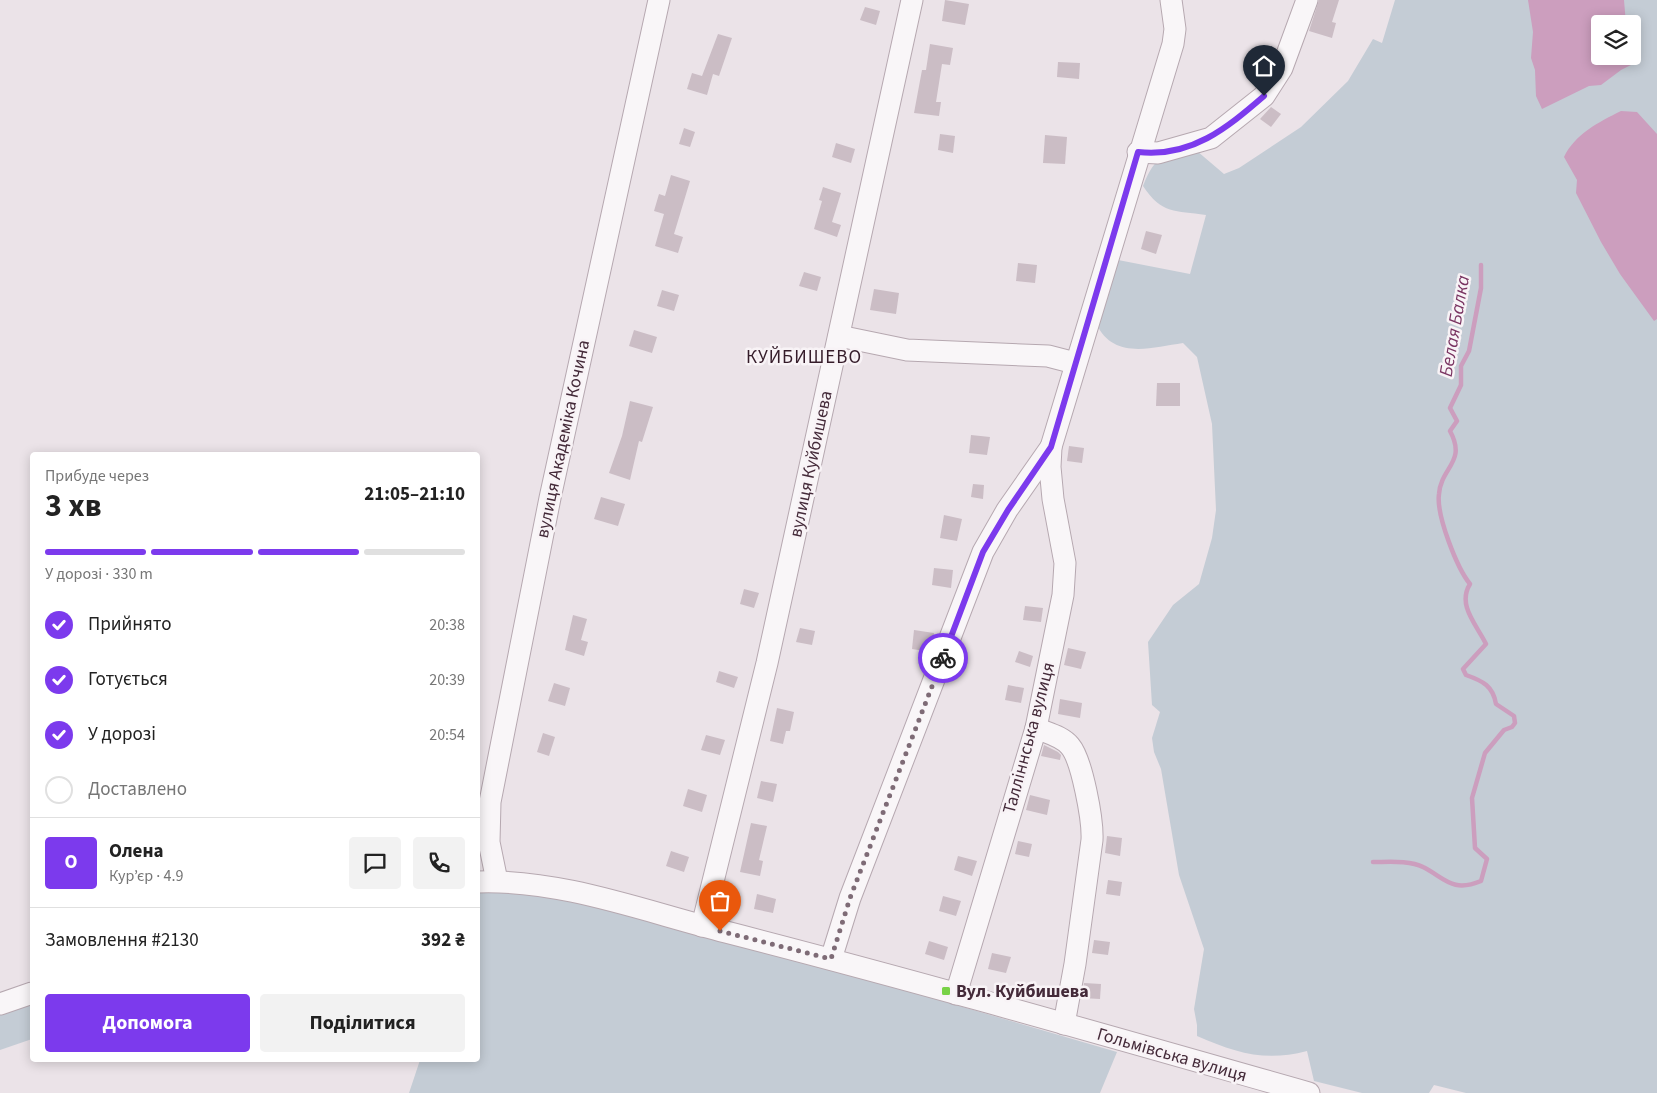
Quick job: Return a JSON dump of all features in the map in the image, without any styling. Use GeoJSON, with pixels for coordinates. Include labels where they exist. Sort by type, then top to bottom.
{"type":"FeatureCollection","features":[{"type":"Feature","properties":{"kind":"street","name":"вулиця Академіка Кочина"},"geometry":{"type":"LineString","coordinates":[[487,881],[490,802],[550,498],[659,0]]}},
{"type":"Feature","properties":{"kind":"street","name":"вулиця Куйбишева"},"geometry":{"type":"LineString","coordinates":[[702,926],[767,663],[912,0]]}},
{"type":"Feature","properties":{"kind":"street"},"geometry":{"type":"LineString","coordinates":[[1171,0],[1175,29]]}},
{"type":"Feature","properties":{"kind":"street"},"geometry":{"type":"LineString","coordinates":[[831,959],[850,898],[983,552],[1008,510],[1051,447],[1175,29],[1187,0]]}},
{"type":"Feature","properties":{"kind":"street"},"geometry":{"type":"LineString","coordinates":[[1138,152],[1158,153],[1211,138],[1225,130],[1264,96],[1282,68],[1307,0]]}},
{"type":"Feature","properties":{"kind":"street"},"geometry":{"type":"LineString","coordinates":[[839,336],[907,350],[1048,356],[1075,363]]}},
{"type":"Feature","properties":{"kind":"street","name":"Талліннська вулиця"},"geometry":{"type":"LineString","coordinates":[[956,994],[1036,728],[1065,578],[1066,563],[1053,499],[1050,468],[1051,447]]}},
{"type":"Feature","properties":{"kind":"street"},"geometry":{"type":"LineString","coordinates":[[1036,728],[1061,738],[1071,746],[1078,762],[1093,825],[1075,964],[1064,1024]]}},
{"type":"Feature","properties":{"kind":"street","name":"Гольмівська вулиця"},"geometry":{"type":"LineString","coordinates":[[487,881],[561,890],[831,959],[1308,1093]]}},
{"type":"Feature","properties":{"kind":"street"},"geometry":{"type":"LineString","coordinates":[[0,1004],[30,994]]}},
{"type":"Feature","properties":{"kind":"shaded area"},"geometry":{"type":"Polygon","coordinates":[[[1395,0],[1657,0],[1657,1093],[1466,1093],[1434,1085],[1429,1093],[1362,1093],[1314,1081],[1307,1051],[1278,1056],[1264,1056],[1238,1051],[1197,1036],[1194,1009],[1204,949],[1179,875],[1161,769],[1154,752],[1152,738],[1160,712],[1152,705],[1148,642],[1173,605],[1199,584],[1212,538],[1216,510],[1212,424],[1197,357],[1183,343],[1145,349],[1122,347],[1103,335],[1096,323],[1113,259],[1190,274],[1206,215],[1170,210],[1156,202],[1143,186],[1152,167],[1162,158],[1197,151],[1224,174],[1239,168],[1301,127],[1348,81],[1373,39],[1382,43],[1395,0]]]}},
{"type":"Feature","properties":{"kind":"shaded area"},"geometry":{"type":"Polygon","coordinates":[[[1528,0],[1624,0],[1625,15],[1591,15],[1591,65],[1631,65],[1601,85],[1589,86],[1542,109],[1536,96],[1535,70],[1531,58],[1533,32],[1528,0]]]}},
{"type":"Feature","properties":{"kind":"shaded area"},"geometry":{"type":"Polygon","coordinates":[[[1621,111],[1637,112],[1657,134],[1657,319],[1654,321],[1620,274],[1601,242],[1576,193],[1577,180],[1564,157],[1581,135],[1596,124],[1621,111]]]}},
{"type":"Feature","properties":{"kind":"shaded area"},"geometry":{"type":"Polygon","coordinates":[[[480,889],[539,891],[703,931],[1117,1052],[1100,1093],[409,1093],[419,1062],[480,1062],[480,889]]]}},
{"type":"Feature","properties":{"kind":"shaded area"},"geometry":{"type":"Polygon","coordinates":[[[30,1001],[30,1040],[0,1050],[0,1011],[30,1001]]]}},
{"type":"Feature","properties":{"kind":"building"},"geometry":{"type":"Polygon","coordinates":[[[945,0],[969,4],[965,25],[942,21],[945,0]]]}},
{"type":"Feature","properties":{"kind":"building"},"geometry":{"type":"Polygon","coordinates":[[[1319,0],[1339,0],[1332,22],[1336,23],[1332,38],[1309,31],[1319,0]]]}},
{"type":"Feature","properties":{"kind":"building"},"geometry":{"type":"Polygon","coordinates":[[[865,7],[880,11],[876,25],[860,20],[865,7]]]}},
{"type":"Feature","properties":{"kind":"building"},"geometry":{"type":"Polygon","coordinates":[[[718,34],[732,38],[719,76],[713,74],[707,95],[687,89],[692,73],[702,76],[718,34]]]}},
{"type":"Feature","properties":{"kind":"building"},"geometry":{"type":"Polygon","coordinates":[[[930,44],[953,48],[950,65],[942,64],[936,102],[941,102],[939,116],[914,113],[922,70],[926,70],[930,44]]]}},
{"type":"Feature","properties":{"kind":"building"},"geometry":{"type":"Polygon","coordinates":[[[1058,62],[1080,63],[1079,79],[1057,77],[1058,62]]]}},
{"type":"Feature","properties":{"kind":"building"},"geometry":{"type":"Polygon","coordinates":[[[1271,107],[1281,114],[1271,127],[1260,119],[1271,107]]]}},
{"type":"Feature","properties":{"kind":"building"},"geometry":{"type":"Polygon","coordinates":[[[684,128],[695,132],[690,147],[679,144],[684,128]]]}},
{"type":"Feature","properties":{"kind":"building"},"geometry":{"type":"Polygon","coordinates":[[[940,134],[955,136],[953,153],[938,150],[940,134]]]}},
{"type":"Feature","properties":{"kind":"building"},"geometry":{"type":"Polygon","coordinates":[[[1045,135],[1067,137],[1065,164],[1043,163],[1045,135]]]}},
{"type":"Feature","properties":{"kind":"building"},"geometry":{"type":"Polygon","coordinates":[[[836,143],[855,149],[851,163],[832,157],[836,143]]]}},
{"type":"Feature","properties":{"kind":"building"},"geometry":{"type":"Polygon","coordinates":[[[671,175],[690,181],[674,234],[683,237],[678,253],[655,246],[664,214],[654,211],[659,194],[665,196],[671,175]]]}},
{"type":"Feature","properties":{"kind":"building"},"geometry":{"type":"Polygon","coordinates":[[[823,187],[841,193],[832,222],[841,225],[837,237],[814,229],[822,201],[819,200],[823,187]]]}},
{"type":"Feature","properties":{"kind":"building"},"geometry":{"type":"Polygon","coordinates":[[[1146,231],[1162,235],[1156,254],[1141,249],[1146,231]]]}},
{"type":"Feature","properties":{"kind":"building"},"geometry":{"type":"Polygon","coordinates":[[[1018,263],[1037,265],[1035,283],[1016,281],[1018,263]]]}},
{"type":"Feature","properties":{"kind":"building"},"geometry":{"type":"Polygon","coordinates":[[[804,272],[821,277],[817,291],[799,286],[804,272]]]}},
{"type":"Feature","properties":{"kind":"building"},"geometry":{"type":"Polygon","coordinates":[[[874,289],[899,293],[896,314],[870,310],[874,289]]]}},
{"type":"Feature","properties":{"kind":"building"},"geometry":{"type":"Polygon","coordinates":[[[662,290],[679,295],[674,311],[657,306],[662,290]]]}},
{"type":"Feature","properties":{"kind":"building"},"geometry":{"type":"Polygon","coordinates":[[[634,330],[657,337],[652,353],[629,346],[634,330]]]}},
{"type":"Feature","properties":{"kind":"building"},"geometry":{"type":"Polygon","coordinates":[[[1157,383],[1180,383],[1180,406],[1156,406],[1157,383]]]}},
{"type":"Feature","properties":{"kind":"building"},"geometry":{"type":"Polygon","coordinates":[[[630,401],[653,407],[642,442],[639,441],[630,480],[609,473],[622,436],[630,401]]]}},
{"type":"Feature","properties":{"kind":"building"},"geometry":{"type":"Polygon","coordinates":[[[971,435],[990,437],[987,455],[969,453],[971,435]]]}},
{"type":"Feature","properties":{"kind":"building"},"geometry":{"type":"Polygon","coordinates":[[[1069,446],[1084,448],[1082,463],[1067,461],[1069,446]]]}},
{"type":"Feature","properties":{"kind":"building"},"geometry":{"type":"Polygon","coordinates":[[[973,484],[984,485],[983,499],[971,497],[973,484]]]}},
{"type":"Feature","properties":{"kind":"building"},"geometry":{"type":"Polygon","coordinates":[[[601,497],[625,504],[618,526],[594,519],[601,497]]]}},
{"type":"Feature","properties":{"kind":"building"},"geometry":{"type":"Polygon","coordinates":[[[944,515],[962,519],[957,541],[940,538],[944,515]]]}},
{"type":"Feature","properties":{"kind":"building"},"geometry":{"type":"Polygon","coordinates":[[[934,568],[953,570],[951,588],[932,585],[934,568]]]}},
{"type":"Feature","properties":{"kind":"building"},"geometry":{"type":"Polygon","coordinates":[[[744,589],[759,593],[754,608],[740,604],[744,589]]]}},
{"type":"Feature","properties":{"kind":"building"},"geometry":{"type":"Polygon","coordinates":[[[1025,606],[1043,608],[1041,622],[1023,620],[1025,606]]]}},
{"type":"Feature","properties":{"kind":"building"},"geometry":{"type":"Polygon","coordinates":[[[573,615],[587,619],[581,640],[588,642],[584,656],[565,650],[573,615]]]}},
{"type":"Feature","properties":{"kind":"building"},"geometry":{"type":"Polygon","coordinates":[[[800,628],[815,631],[812,645],[796,642],[800,628]]]}},
{"type":"Feature","properties":{"kind":"building"},"geometry":{"type":"Polygon","coordinates":[[[914,630],[934,633],[931,652],[912,649],[914,630]]]}},
{"type":"Feature","properties":{"kind":"building"},"geometry":{"type":"Polygon","coordinates":[[[1068,648],[1086,652],[1081,669],[1064,665],[1068,648]]]}},
{"type":"Feature","properties":{"kind":"building"},"geometry":{"type":"Polygon","coordinates":[[[1019,651],[1033,656],[1030,667],[1015,662],[1019,651]]]}},
{"type":"Feature","properties":{"kind":"building"},"geometry":{"type":"Polygon","coordinates":[[[719,671],[738,677],[734,688],[716,682],[719,671]]]}},
{"type":"Feature","properties":{"kind":"building"},"geometry":{"type":"Polygon","coordinates":[[[554,683],[570,688],[565,706],[548,701],[554,683]]]}},
{"type":"Feature","properties":{"kind":"building"},"geometry":{"type":"Polygon","coordinates":[[[1008,685],[1024,688],[1021,703],[1005,700],[1008,685]]]}},
{"type":"Feature","properties":{"kind":"building"},"geometry":{"type":"Polygon","coordinates":[[[1060,699],[1082,703],[1080,718],[1058,714],[1060,699]]]}},
{"type":"Feature","properties":{"kind":"building"},"geometry":{"type":"Polygon","coordinates":[[[777,708],[794,712],[790,731],[786,731],[783,744],[770,741],[777,708]]]}},
{"type":"Feature","properties":{"kind":"building"},"geometry":{"type":"Polygon","coordinates":[[[543,733],[555,737],[549,756],[537,752],[543,733]]]}},
{"type":"Feature","properties":{"kind":"building"},"geometry":{"type":"Polygon","coordinates":[[[706,735],[725,740],[720,755],[701,750],[706,735]]]}},
{"type":"Feature","properties":{"kind":"building"},"geometry":{"type":"Polygon","coordinates":[[[1044,745],[1058,752],[1061,755],[1060,760],[1041,756],[1044,745]]]}},
{"type":"Feature","properties":{"kind":"building"},"geometry":{"type":"Polygon","coordinates":[[[761,781],[777,784],[773,802],[757,798],[761,781]]]}},
{"type":"Feature","properties":{"kind":"building"},"geometry":{"type":"Polygon","coordinates":[[[688,789],[707,795],[702,812],[683,806],[688,789]]]}},
{"type":"Feature","properties":{"kind":"building"},"geometry":{"type":"Polygon","coordinates":[[[1030,795],[1050,800],[1047,815],[1026,810],[1030,795]]]}},
{"type":"Feature","properties":{"kind":"building"},"geometry":{"type":"Polygon","coordinates":[[[751,823],[767,826],[759,860],[763,861],[760,876],[740,872],[751,823]]]}},
{"type":"Feature","properties":{"kind":"building"},"geometry":{"type":"Polygon","coordinates":[[[1107,836],[1122,838],[1120,856],[1105,853],[1107,836]]]}},
{"type":"Feature","properties":{"kind":"building"},"geometry":{"type":"Polygon","coordinates":[[[1018,841],[1032,844],[1029,857],[1015,854],[1018,841]]]}},
{"type":"Feature","properties":{"kind":"building"},"geometry":{"type":"Polygon","coordinates":[[[671,851],[689,857],[684,872],[666,866],[671,851]]]}},
{"type":"Feature","properties":{"kind":"building"},"geometry":{"type":"Polygon","coordinates":[[[958,856],[977,861],[972,876],[954,870],[958,856]]]}},
{"type":"Feature","properties":{"kind":"building"},"geometry":{"type":"Polygon","coordinates":[[[1108,880],[1122,882],[1120,896],[1106,894],[1108,880]]]}},
{"type":"Feature","properties":{"kind":"building"},"geometry":{"type":"Polygon","coordinates":[[[757,894],[776,899],[773,913],[754,909],[757,894]]]}},
{"type":"Feature","properties":{"kind":"building"},"geometry":{"type":"Polygon","coordinates":[[[943,896],[961,901],[956,916],[939,911],[943,896]]]}},
{"type":"Feature","properties":{"kind":"building"},"geometry":{"type":"Polygon","coordinates":[[[1094,940],[1110,942],[1108,955],[1092,953],[1094,940]]]}},
{"type":"Feature","properties":{"kind":"building"},"geometry":{"type":"Polygon","coordinates":[[[929,941],[948,947],[944,960],[925,954],[929,941]]]}},
{"type":"Feature","properties":{"kind":"building"},"geometry":{"type":"Polygon","coordinates":[[[992,953],[1011,957],[1006,973],[988,969],[992,953]]]}},
{"type":"Feature","properties":{"kind":"building"},"geometry":{"type":"Polygon","coordinates":[[[1084,983],[1101,984],[1100,999],[1082,998],[1084,983]]]}},
{"type":"Feature","properties":{"kind":"waterway","name":"Белая Балка"},"geometry":{"type":"LineString","coordinates":[[1373,862],[1412,863],[1456,885],[1481,881],[1487,859],[1475,848],[1472,798],[1485,753],[1504,730],[1512,727],[1515,723],[1514,716],[1496,704],[1490,688],[1466,675],[1463,669],[1486,644],[1469,614],[1466,599],[1470,584],[1459,566],[1448,541],[1439,503],[1441,485],[1455,457],[1456,450],[1450,431],[1457,421],[1450,408],[1461,385],[1461,366],[1469,351],[1481,288],[1481,265]]}},
{"type":"Feature","properties":{"kind":"way so far"},"geometry":{"type":"LineString","coordinates":[[720,931],[831,959],[850,898],[943,658]]}},
{"type":"Feature","properties":{"kind":"place","name":"Вул. Куйбишева"},"geometry":{"type":"Point","coordinates":[946,991]}},
{"type":"Feature","properties":{"kind":"district","name":"КУЙБИШЕВО"},"geometry":{"type":"Point","coordinates":[804,357]}},
{"type":"Feature","properties":{"kind":"route"},"geometry":{"type":"LineString","coordinates":[[943,658],[983,552],[1008,510],[1051,447],[1138,152],[1158,153],[1197,144],[1211,138],[1225,130],[1264,96]]}}]}
